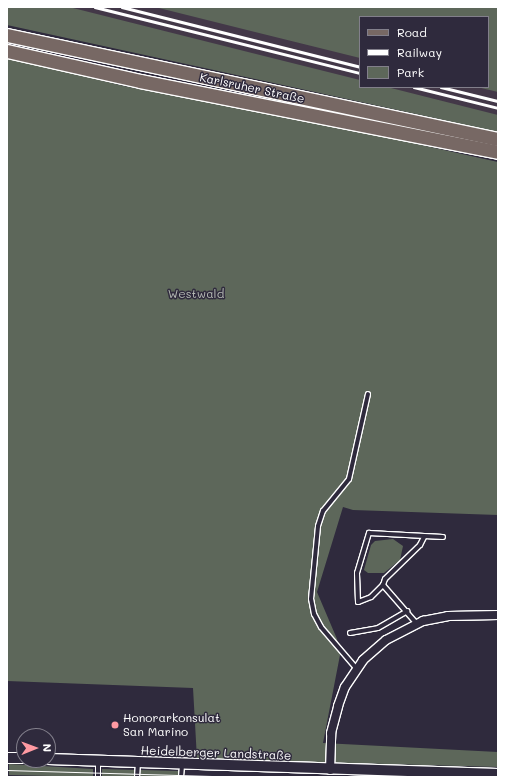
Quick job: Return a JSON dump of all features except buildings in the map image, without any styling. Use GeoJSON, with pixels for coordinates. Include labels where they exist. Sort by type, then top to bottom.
{"type":"FeatureCollection","features":[{"type":"Feature","properties":{"kind":"main road","name":"Karlsruher Straße"},"geometry":{"type":"LineString","coordinates":[[7,35],[498,139]]}},
{"type":"Feature","properties":{"kind":"main road","name":"Karlsruher Straße"},"geometry":{"type":"LineString","coordinates":[[7,51],[140,81],[498,152]]}},
{"type":"Feature","properties":{"kind":"street"},"geometry":{"type":"LineString","coordinates":[[330,770],[334,718],[345,688],[356,668],[386,640],[417,624],[448,616],[498,615]]}},
{"type":"Feature","properties":{"kind":"street","name":"Heidelberger Landstraße"},"geometry":{"type":"LineString","coordinates":[[56,759],[330,770],[368,774],[383,771],[498,774]]}},
{"type":"Feature","properties":{"kind":"lane"},"geometry":{"type":"LineString","coordinates":[[356,668],[321,627],[314,614],[311,599],[318,526],[323,511],[349,479],[368,394]]}},
{"type":"Feature","properties":{"kind":"lane"},"geometry":{"type":"LineString","coordinates":[[424,537],[420,545],[385,579],[383,585],[371,598],[358,602],[357,573],[369,533],[418,534],[424,537],[443,537]]}},
{"type":"Feature","properties":{"kind":"lane"},"geometry":{"type":"LineString","coordinates":[[383,585],[408,611],[417,624]]}},
{"type":"Feature","properties":{"kind":"lane"},"geometry":{"type":"LineString","coordinates":[[350,632],[378,628],[408,611]]}},
{"type":"Feature","properties":{"kind":"lane"},"geometry":{"type":"LineString","coordinates":[[98,761],[98,777]]}},
{"type":"Feature","properties":{"kind":"lane"},"geometry":{"type":"LineString","coordinates":[[138,763],[138,777]]}},
{"type":"Feature","properties":{"kind":"lane"},"geometry":{"type":"LineString","coordinates":[[181,777],[182,764]]}},
{"type":"Feature","properties":{"kind":"shaded area"},"geometry":{"type":"Polygon","coordinates":[[[7,7],[281,7],[359,26],[359,88],[489,88],[498,56],[498,123],[7,7]]]}},
{"type":"Feature","properties":{"kind":"green space"},"geometry":{"type":"Polygon","coordinates":[[[7,7],[69,7],[359,80],[359,88],[391,88],[498,115],[498,132],[7,25],[7,7]]]}},
{"type":"Feature","properties":{"kind":"green space"},"geometry":{"type":"Polygon","coordinates":[[[155,7],[498,7],[498,92],[481,88],[489,88],[489,16],[359,16],[359,58],[155,7]]]}},
{"type":"Feature","properties":{"kind":"green space","name":"Westwald"},"geometry":{"type":"Polygon","coordinates":[[[7,57],[124,86],[363,132],[498,162],[498,515],[353,510],[343,507],[317,592],[337,639],[340,655],[323,743],[498,752],[498,767],[197,759],[193,688],[7,681],[7,57]]]}},
{"type":"Feature","properties":{"kind":"green space"},"geometry":{"type":"Polygon","coordinates":[[[393,539],[403,546],[400,560],[384,573],[368,573],[364,570],[371,545],[375,541],[393,539]]]}},
{"type":"Feature","properties":{"kind":"green space"},"geometry":{"type":"Polygon","coordinates":[[[9,764],[16,764],[16,768],[56,768],[56,767],[93,769],[93,777],[9,775],[9,764]]]}},
{"type":"Feature","properties":{"kind":"green space"},"geometry":{"type":"Polygon","coordinates":[[[102,769],[136,770],[135,777],[102,777],[102,769]]]}},
{"type":"Feature","properties":{"kind":"green space"},"geometry":{"type":"Polygon","coordinates":[[[141,770],[179,771],[179,777],[139,777],[141,770]]]}},
{"type":"Feature","properties":{"kind":"tram line"},"geometry":{"type":"LineString","coordinates":[[7,770],[237,777]]}},
{"type":"Feature","properties":{"kind":"railway"},"geometry":{"type":"LineString","coordinates":[[95,7],[359,73]]}},
{"type":"Feature","properties":{"kind":"railway"},"geometry":{"type":"LineString","coordinates":[[122,7],[359,67]]}},
{"type":"Feature","properties":{"kind":"railway"},"geometry":{"type":"LineString","coordinates":[[418,88],[498,108]]}},
{"type":"Feature","properties":{"kind":"railway"},"geometry":{"type":"LineString","coordinates":[[445,88],[498,101]]}},
{"type":"Feature","properties":{"kind":"place","name":"Honorarkonsulat San Marino"},"geometry":{"type":"Point","coordinates":[115,725]}}]}
